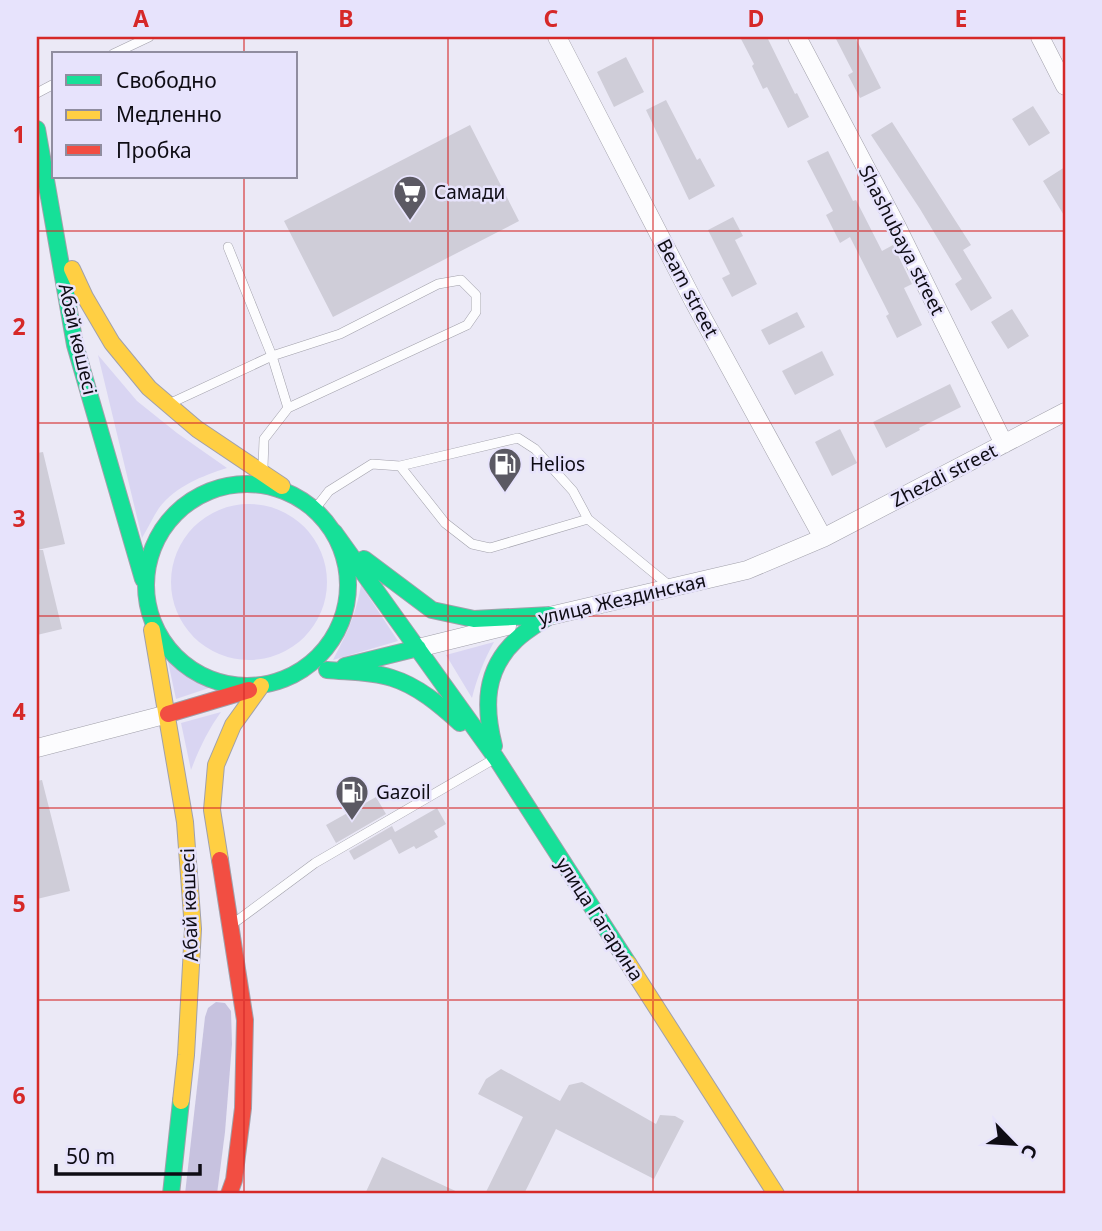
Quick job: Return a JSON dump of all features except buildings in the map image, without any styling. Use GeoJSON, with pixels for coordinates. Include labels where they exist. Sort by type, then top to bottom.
{"type":"FeatureCollection","features":[{"type":"Feature","properties":{"kind":"main road","name":"Абай көшесі"},"geometry":{"type":"LineString","coordinates":[[37,129],[75,345],[145,587]]}},
{"type":"Feature","properties":{"kind":"main road"},"geometry":{"type":"LineString","coordinates":[[57,236],[85,297],[111,343],[149,388],[197,429],[315,509],[334,532],[376,568],[432,610],[474,619],[551,615]]}},
{"type":"Feature","properties":{"kind":"main road"},"geometry":{"type":"LineString","coordinates":[[261,686],[233,686],[206,678],[182,664],[163,643],[150,618],[145,587],[149,557],[162,529],[182,507],[208,491],[237,484],[267,485],[295,495]]}},
{"type":"Feature","properties":{"kind":"main road"},"geometry":{"type":"LineString","coordinates":[[281,681],[307,667],[328,646],[343,619],[349,590],[346,560],[334,532]]}},
{"type":"Feature","properties":{"kind":"main road","name":"улица Гагарина"},"geometry":{"type":"LineString","coordinates":[[334,532],[496,758],[776,1194]]}},
{"type":"Feature","properties":{"kind":"main road"},"geometry":{"type":"LineString","coordinates":[[496,758],[486,712],[488,690],[496,666],[518,637],[551,615]]}},
{"type":"Feature","properties":{"kind":"main road","name":"Абай көшесі"},"geometry":{"type":"LineString","coordinates":[[150,618],[185,822],[193,929],[186,1055],[171,1194]]}},
{"type":"Feature","properties":{"kind":"main road"},"geometry":{"type":"LineString","coordinates":[[168,714],[261,686],[418,648]]}},
{"type":"Feature","properties":{"kind":"main road"},"geometry":{"type":"LineString","coordinates":[[327,670],[391,678],[415,688],[452,715],[496,758]]}},
{"type":"Feature","properties":{"kind":"main road","name":"Абай көшесі"},"geometry":{"type":"LineString","coordinates":[[229,1194],[243,1108],[245,1020],[212,810],[216,765],[233,724],[261,686]]}},
{"type":"Feature","properties":{"kind":"street","name":"Beam street"},"geometry":{"type":"LineString","coordinates":[[557,37],[701,313],[823,538]]}},
{"type":"Feature","properties":{"kind":"street","name":"Shashubaya street"},"geometry":{"type":"LineString","coordinates":[[797,37],[897,227],[1004,444]]}},
{"type":"Feature","properties":{"kind":"street"},"geometry":{"type":"LineString","coordinates":[[1040,37],[1065,86]]}},
{"type":"Feature","properties":{"kind":"street","name":"Zhezdi street"},"geometry":{"type":"LineString","coordinates":[[823,538],[1065,412]]}},
{"type":"Feature","properties":{"kind":"street","name":"улица Жездинская"},"geometry":{"type":"LineString","coordinates":[[418,648],[747,570],[823,538]]}},
{"type":"Feature","properties":{"kind":"street"},"geometry":{"type":"LineString","coordinates":[[37,748],[168,714]]}},
{"type":"Feature","properties":{"kind":"lane"},"geometry":{"type":"LineString","coordinates":[[117,52],[149,37]]}},
{"type":"Feature","properties":{"kind":"lane"},"geometry":{"type":"LineString","coordinates":[[228,247],[272,356],[288,408]]}},
{"type":"Feature","properties":{"kind":"lane"},"geometry":{"type":"LineString","coordinates":[[169,405],[272,356],[341,334],[438,284],[461,280],[475,295],[476,312],[467,325],[288,408],[264,439],[263,474]]}},
{"type":"Feature","properties":{"kind":"lane"},"geometry":{"type":"LineString","coordinates":[[315,509],[329,491],[372,464],[400,466],[518,438],[535,449],[573,491],[588,519],[671,587]]}},
{"type":"Feature","properties":{"kind":"lane"},"geometry":{"type":"LineString","coordinates":[[400,466],[445,523],[472,544],[490,548],[588,519]]}},
{"type":"Feature","properties":{"kind":"lane"},"geometry":{"type":"LineString","coordinates":[[230,926],[315,863],[496,758]]}},
{"type":"Feature","properties":{"kind":"shaded area"},"geometry":{"type":"Polygon","coordinates":[[[98,355],[137,401],[227,468],[199,478],[173,494],[159,508],[142,538],[98,355]]]}},
{"type":"Feature","properties":{"kind":"shaded area"},"geometry":{"type":"Polygon","coordinates":[[[249,504],[279,510],[304,527],[321,552],[327,582],[321,612],[304,637],[279,654],[249,660],[219,654],[194,637],[177,612],[171,582],[177,552],[194,527],[219,510],[249,504]]]}},
{"type":"Feature","properties":{"kind":"shaded area"},"geometry":{"type":"Polygon","coordinates":[[[361,585],[398,641],[333,660],[350,624],[361,585]]]}},
{"type":"Feature","properties":{"kind":"shaded area"},"geometry":{"type":"Polygon","coordinates":[[[494,642],[481,669],[472,698],[446,655],[494,642]]]}},
{"type":"Feature","properties":{"kind":"shaded area"},"geometry":{"type":"Polygon","coordinates":[[[167,657],[197,678],[215,686],[176,699],[167,657]]]}},
{"type":"Feature","properties":{"kind":"shaded area"},"geometry":{"type":"Polygon","coordinates":[[[221,712],[204,740],[191,770],[181,723],[221,712]]]}},
{"type":"Feature","properties":{"kind":"shaded area"},"geometry":{"type":"Polygon","coordinates":[[[216,1002],[225,1003],[231,1011],[232,1044],[217,1194],[185,1194],[205,1017],[208,1008],[216,1002]]]}},
{"type":"Feature","properties":{"kind":"traffic: fast"},"geometry":{"type":"LineString","coordinates":[[37,129],[75,345],[143,579]]}},
{"type":"Feature","properties":{"kind":"traffic: fast"},"geometry":{"type":"LineString","coordinates":[[247,484],[286,491],[319,513],[341,546],[348,585],[341,624],[319,657],[286,679],[247,686],[208,679],[175,657],[153,624],[146,585],[153,546],[175,513],[208,491],[247,484]]}},
{"type":"Feature","properties":{"kind":"traffic: fast"},"geometry":{"type":"LineString","coordinates":[[334,532],[496,758],[628,963]]}},
{"type":"Feature","properties":{"kind":"traffic: fast"},"geometry":{"type":"LineString","coordinates":[[364,559],[432,610],[474,619],[551,615]]}},
{"type":"Feature","properties":{"kind":"traffic: fast"},"geometry":{"type":"LineString","coordinates":[[494,746],[488,703],[492,676],[505,652],[520,636],[551,615]]}},
{"type":"Feature","properties":{"kind":"traffic: fast"},"geometry":{"type":"LineString","coordinates":[[345,666],[418,648]]}},
{"type":"Feature","properties":{"kind":"traffic: fast"},"geometry":{"type":"LineString","coordinates":[[327,670],[376,674],[402,681],[428,697],[460,723]]}},
{"type":"Feature","properties":{"kind":"traffic: fast"},"geometry":{"type":"LineString","coordinates":[[171,1194],[181,1101]]}},
{"type":"Feature","properties":{"kind":"traffic: slow"},"geometry":{"type":"LineString","coordinates":[[72,269],[112,343],[149,388],[197,429],[282,486]]}},
{"type":"Feature","properties":{"kind":"traffic: slow"},"geometry":{"type":"LineString","coordinates":[[152,630],[185,822],[193,929],[181,1101]]}},
{"type":"Feature","properties":{"kind":"traffic: slow"},"geometry":{"type":"LineString","coordinates":[[220,860],[212,810],[216,765],[233,725],[261,686]]}},
{"type":"Feature","properties":{"kind":"traffic: slow"},"geometry":{"type":"LineString","coordinates":[[628,963],[776,1194]]}},
{"type":"Feature","properties":{"kind":"traffic: jam"},"geometry":{"type":"LineString","coordinates":[[168,714],[249,690]]}},
{"type":"Feature","properties":{"kind":"traffic: jam"},"geometry":{"type":"LineString","coordinates":[[220,860],[245,1020],[243,1108],[234,1180],[229,1194]]}},
{"type":"Feature","properties":{"kind":"place","name":"Самади"},"geometry":{"type":"Point","coordinates":[410,222]}},
{"type":"Feature","properties":{"kind":"place","name":"Helios"},"geometry":{"type":"Point","coordinates":[505,494]}},
{"type":"Feature","properties":{"kind":"place","name":"Gazoil"},"geometry":{"type":"Point","coordinates":[352,822]}}]}
